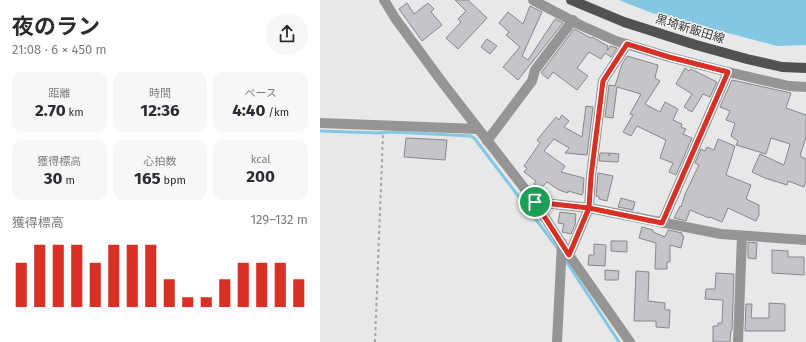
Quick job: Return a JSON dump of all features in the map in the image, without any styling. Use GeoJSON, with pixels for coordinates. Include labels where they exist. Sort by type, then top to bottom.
{"type":"FeatureCollection","features":[{"type":"Feature","properties":{"kind":"main road","name":"黒埼新飯田線"},"geometry":{"type":"LineString","coordinates":[[571,0],[624,22],[696,45],[782,67],[806,68]]}},
{"type":"Feature","properties":{"kind":"street"},"geometry":{"type":"LineString","coordinates":[[533,0],[616,41],[669,57],[728,72],[789,86],[806,87]]}},
{"type":"Feature","properties":{"kind":"street"},"geometry":{"type":"LineString","coordinates":[[389,2],[395,18],[487,141],[535,202],[569,255],[630,342]]}},
{"type":"Feature","properties":{"kind":"street"},"geometry":{"type":"LineString","coordinates":[[487,141],[532,81],[535,70],[573,20]]}},
{"type":"Feature","properties":{"kind":"street"},"geometry":{"type":"LineString","coordinates":[[569,255],[589,208],[591,176],[603,81],[627,44]]}},
{"type":"Feature","properties":{"kind":"street"},"geometry":{"type":"LineString","coordinates":[[662,223],[728,72]]}},
{"type":"Feature","properties":{"kind":"street"},"geometry":{"type":"LineString","coordinates":[[320,124],[478,129]]}},
{"type":"Feature","properties":{"kind":"street"},"geometry":{"type":"LineString","coordinates":[[535,202],[589,208],[721,234],[806,240]]}},
{"type":"Feature","properties":{"kind":"street"},"geometry":{"type":"LineString","coordinates":[[738,342],[742,236]]}},
{"type":"Feature","properties":{"kind":"street"},"geometry":{"type":"LineString","coordinates":[[557,342],[562,243]]}},
{"type":"Feature","properties":{"kind":"path"},"geometry":{"type":"LineString","coordinates":[[375,342],[384,125]]}},
{"type":"Feature","properties":{"kind":"water"},"geometry":{"type":"Polygon","coordinates":[[[619,0],[806,0],[806,45],[777,46],[652,13],[619,0]]]}},
{"type":"Feature","properties":{"kind":"building"},"geometry":{"type":"Polygon","coordinates":[[[455,0],[468,0],[487,18],[458,49],[446,38],[461,22],[458,19],[466,11],[455,0]]]}},
{"type":"Feature","properties":{"kind":"building"},"geometry":{"type":"Polygon","coordinates":[[[407,3],[414,14],[428,3],[434,9],[431,12],[442,25],[422,41],[399,9],[407,3]]]}},
{"type":"Feature","properties":{"kind":"building"},"geometry":{"type":"Polygon","coordinates":[[[530,6],[542,12],[522,56],[528,60],[555,19],[563,23],[518,80],[503,67],[520,47],[506,35],[509,32],[499,23],[508,12],[523,24],[530,6]]]}},
{"type":"Feature","properties":{"kind":"building"},"geometry":{"type":"Polygon","coordinates":[[[574,29],[608,46],[607,50],[610,46],[617,48],[611,57],[605,53],[601,59],[589,52],[577,68],[588,76],[577,90],[553,72],[548,79],[541,73],[574,29]]]}},
{"type":"Feature","properties":{"kind":"building"},"geometry":{"type":"Polygon","coordinates":[[[487,39],[497,46],[490,54],[481,47],[487,39]]]}},
{"type":"Feature","properties":{"kind":"building"},"geometry":{"type":"Polygon","coordinates":[[[627,56],[658,65],[655,78],[660,81],[645,104],[660,112],[665,102],[678,109],[673,120],[682,124],[681,127],[686,129],[683,134],[692,138],[676,175],[669,172],[673,163],[660,158],[666,140],[637,126],[631,136],[623,132],[633,115],[630,114],[641,94],[617,87],[613,118],[605,117],[609,85],[615,86],[622,64],[627,56]]]}},
{"type":"Feature","properties":{"kind":"building"},"geometry":{"type":"Polygon","coordinates":[[[685,68],[689,71],[691,69],[717,82],[710,97],[703,94],[692,112],[684,107],[692,94],[676,84],[685,68]]]}},
{"type":"Feature","properties":{"kind":"building"},"geometry":{"type":"Polygon","coordinates":[[[732,80],[791,93],[786,108],[806,115],[806,137],[800,156],[806,159],[806,180],[804,187],[788,181],[787,185],[752,172],[760,154],[784,165],[790,144],[771,138],[766,154],[736,145],[738,141],[731,136],[735,123],[726,120],[730,111],[720,107],[732,80]]]}},
{"type":"Feature","properties":{"kind":"building"},"geometry":{"type":"Polygon","coordinates":[[[586,106],[593,107],[587,155],[565,153],[569,148],[554,139],[544,151],[565,166],[561,172],[584,178],[582,195],[559,190],[547,182],[540,189],[534,184],[536,181],[524,172],[527,168],[524,166],[540,143],[537,140],[556,117],[559,120],[562,115],[569,121],[564,127],[582,137],[586,106]]]}},
{"type":"Feature","properties":{"kind":"building"},"geometry":{"type":"Polygon","coordinates":[[[406,138],[447,140],[445,160],[404,157],[406,138]]]}},
{"type":"Feature","properties":{"kind":"building"},"geometry":{"type":"Polygon","coordinates":[[[718,139],[735,146],[726,175],[751,185],[746,199],[759,205],[759,215],[756,221],[728,208],[722,222],[690,210],[686,221],[674,218],[680,206],[681,207],[685,194],[699,165],[695,163],[701,149],[705,151],[707,147],[714,150],[718,139]]]}},
{"type":"Feature","properties":{"kind":"building"},"geometry":{"type":"Polygon","coordinates":[[[600,153],[609,153],[609,156],[610,153],[619,154],[618,162],[599,161],[600,153]]]}},
{"type":"Feature","properties":{"kind":"building"},"geometry":{"type":"Polygon","coordinates":[[[598,173],[613,176],[607,201],[599,199],[599,197],[596,196],[598,173]]]}},
{"type":"Feature","properties":{"kind":"building"},"geometry":{"type":"Polygon","coordinates":[[[621,198],[635,202],[633,210],[618,207],[621,198]]]}},
{"type":"Feature","properties":{"kind":"building"},"geometry":{"type":"Polygon","coordinates":[[[560,212],[576,214],[575,225],[571,234],[562,232],[564,224],[558,223],[560,212]]]}},
{"type":"Feature","properties":{"kind":"building"},"geometry":{"type":"Polygon","coordinates":[[[642,227],[653,230],[653,232],[665,237],[668,230],[682,233],[682,236],[684,236],[681,248],[670,245],[670,262],[667,262],[667,269],[655,269],[656,243],[639,238],[642,227]]]}},
{"type":"Feature","properties":{"kind":"building"},"geometry":{"type":"Polygon","coordinates":[[[611,241],[627,241],[627,252],[611,251],[611,241]]]}},
{"type":"Feature","properties":{"kind":"building"},"geometry":{"type":"Polygon","coordinates":[[[748,242],[757,243],[756,259],[748,258],[748,242]]]}},
{"type":"Feature","properties":{"kind":"building"},"geometry":{"type":"Polygon","coordinates":[[[594,244],[606,245],[605,266],[588,265],[589,255],[594,255],[594,244]]]}},
{"type":"Feature","properties":{"kind":"building"},"geometry":{"type":"Polygon","coordinates":[[[772,250],[788,251],[788,257],[804,257],[804,275],[772,273],[772,250]]]}},
{"type":"Feature","properties":{"kind":"building"},"geometry":{"type":"Polygon","coordinates":[[[605,270],[619,271],[618,280],[605,280],[605,270]]]}},
{"type":"Feature","properties":{"kind":"building"},"geometry":{"type":"Polygon","coordinates":[[[636,271],[649,272],[648,301],[665,303],[665,310],[670,310],[669,328],[656,327],[656,321],[634,321],[636,271]]]}},
{"type":"Feature","properties":{"kind":"building"},"geometry":{"type":"Polygon","coordinates":[[[716,273],[734,274],[732,330],[730,342],[713,342],[713,326],[718,326],[718,323],[722,323],[723,300],[705,299],[706,289],[715,289],[716,273]]]}},
{"type":"Feature","properties":{"kind":"building"},"geometry":{"type":"Polygon","coordinates":[[[769,303],[785,304],[785,331],[745,331],[746,304],[752,304],[751,318],[769,318],[769,303]]]}},
{"type":"Feature","properties":{"kind":"waterway"},"geometry":{"type":"LineString","coordinates":[[320,131],[393,132],[471,136],[475,139],[559,250]]}},
{"type":"Feature","properties":{"kind":"waterway"},"geometry":{"type":"LineString","coordinates":[[564,258],[619,342]]}},
{"type":"Feature","properties":{"kind":"route"},"geometry":{"type":"LineString","coordinates":[[535,202],[569,255],[589,208],[662,223],[728,72],[669,57],[627,44],[603,81],[591,176],[589,208],[535,202]]}}]}
